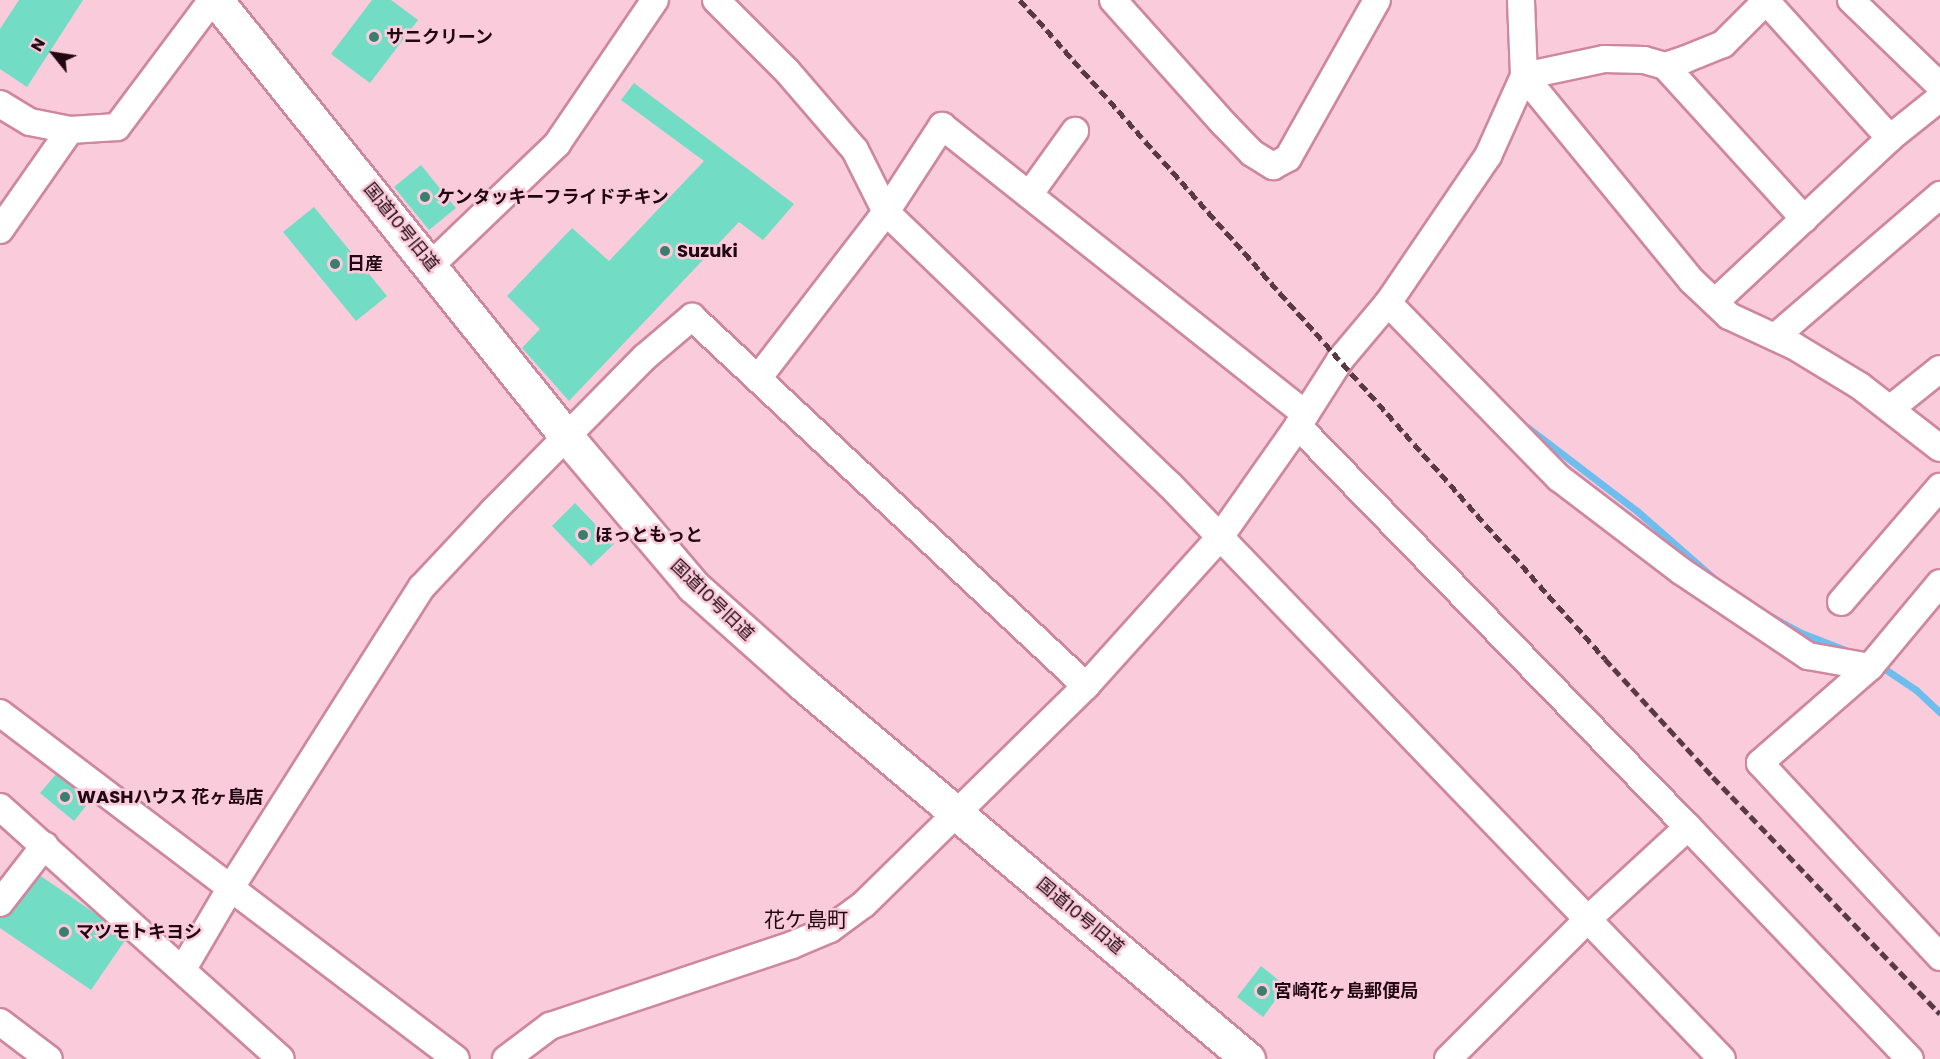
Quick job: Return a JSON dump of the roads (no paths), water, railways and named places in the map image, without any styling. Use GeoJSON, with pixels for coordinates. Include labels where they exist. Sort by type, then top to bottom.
{"type":"FeatureCollection","features":[{"type":"Feature","properties":{"kind":"street"},"geometry":{"type":"LineString","coordinates":[[0,104],[30,122],[70,130],[117,127],[214,0]]}},
{"type":"Feature","properties":{"kind":"street","name":"国道10号旧道"},"geometry":{"type":"LineString","coordinates":[[214,0],[431,265],[566,436],[693,586],[803,684],[958,812],[1248,1059]]}},
{"type":"Feature","properties":{"kind":"street"},"geometry":{"type":"LineString","coordinates":[[431,265],[557,144],[655,0]]}},
{"type":"Feature","properties":{"kind":"street"},"geometry":{"type":"LineString","coordinates":[[1113,0],[1251,153],[1273,166],[1288,158],[1377,0]]}},
{"type":"Feature","properties":{"kind":"street"},"geometry":{"type":"LineString","coordinates":[[506,1059],[550,1026],[792,945],[830,929],[864,904],[1086,686],[1220,537],[1302,420],[1340,360],[1388,303],[1488,156],[1524,76],[1521,0]]}},
{"type":"Feature","properties":{"kind":"street"},"geometry":{"type":"LineString","coordinates":[[1851,0],[1940,86]]}},
{"type":"Feature","properties":{"kind":"street"},"geometry":{"type":"LineString","coordinates":[[1665,66],[1723,44],[1766,1],[1890,138]]}},
{"type":"Feature","properties":{"kind":"street"},"geometry":{"type":"LineString","coordinates":[[722,2],[788,71],[855,150],[886,212],[1220,537],[1722,1059]]}},
{"type":"Feature","properties":{"kind":"street"},"geometry":{"type":"LineString","coordinates":[[1524,76],[1604,59],[1644,60],[1665,66],[1804,219]]}},
{"type":"Feature","properties":{"kind":"street"},"geometry":{"type":"LineString","coordinates":[[1524,76],[1692,281],[1729,316],[1775,337],[1860,386],[1940,448]]}},
{"type":"Feature","properties":{"kind":"street"},"geometry":{"type":"LineString","coordinates":[[1715,302],[1890,138],[1940,98]]}},
{"type":"Feature","properties":{"kind":"street"},"geometry":{"type":"LineString","coordinates":[[759,376],[886,212],[942,126],[1302,420],[1910,1059]]}},
{"type":"Feature","properties":{"kind":"street"},"geometry":{"type":"LineString","coordinates":[[0,230],[70,130]]}},
{"type":"Feature","properties":{"kind":"street"},"geometry":{"type":"LineString","coordinates":[[1029,195],[1075,131]]}},
{"type":"Feature","properties":{"kind":"street"},"geometry":{"type":"LineString","coordinates":[[1775,337],[1940,195]]}},
{"type":"Feature","properties":{"kind":"street"},"geometry":{"type":"LineString","coordinates":[[1388,303],[1559,478],[1681,571],[1808,656],[1870,667]]}},
{"type":"Feature","properties":{"kind":"street"},"geometry":{"type":"LineString","coordinates":[[183,969],[230,889],[422,587],[645,357],[692,317],[759,376],[1086,686]]}},
{"type":"Feature","properties":{"kind":"street"},"geometry":{"type":"LineString","coordinates":[[1890,409],[1940,369]]}},
{"type":"Feature","properties":{"kind":"street"},"geometry":{"type":"LineString","coordinates":[[1841,602],[1940,487]]}},
{"type":"Feature","properties":{"kind":"street"},"geometry":{"type":"LineString","coordinates":[[1940,583],[1870,667],[1761,763],[1940,957]]}},
{"type":"Feature","properties":{"kind":"street"},"geometry":{"type":"LineString","coordinates":[[0,713],[456,1059]]}},
{"type":"Feature","properties":{"kind":"street"},"geometry":{"type":"LineString","coordinates":[[0,807],[282,1059]]}},
{"type":"Feature","properties":{"kind":"street"},"geometry":{"type":"LineString","coordinates":[[1448,1059],[1588,919],[1688,826]]}},
{"type":"Feature","properties":{"kind":"street"},"geometry":{"type":"LineString","coordinates":[[0,903],[45,845]]}},
{"type":"Feature","properties":{"kind":"street"},"geometry":{"type":"LineString","coordinates":[[0,1022],[50,1059]]}},
{"type":"Feature","properties":{"kind":"waterway"},"geometry":{"type":"LineString","coordinates":[[1527,427],[1637,511],[1718,582]]}},
{"type":"Feature","properties":{"kind":"waterway"},"geometry":{"type":"LineString","coordinates":[[1765,613],[1799,632],[1853,653]]}},
{"type":"Feature","properties":{"kind":"waterway"},"geometry":{"type":"LineString","coordinates":[[1879,665],[1916,690],[1940,712]]}},
{"type":"Feature","properties":{"kind":"railway"},"geometry":{"type":"LineString","coordinates":[[1020,0],[1605,659],[1713,777],[1940,1014]]}},
{"type":"Feature","properties":{"kind":"place","name":"サニクリーン"},"geometry":{"type":"Point","coordinates":[374,37]}},
{"type":"Feature","properties":{"kind":"place","name":"ケンタッキーフライドチキン"},"geometry":{"type":"Point","coordinates":[425,197]}},
{"type":"Feature","properties":{"kind":"place","name":"Suzuki"},"geometry":{"type":"Point","coordinates":[665,251]}},
{"type":"Feature","properties":{"kind":"place","name":"日産"},"geometry":{"type":"Point","coordinates":[335,264]}},
{"type":"Feature","properties":{"kind":"place","name":"ほっともっと"},"geometry":{"type":"Point","coordinates":[583,535]}},
{"type":"Feature","properties":{"kind":"place","name":"WASHハウス 花ヶ島店"},"geometry":{"type":"Point","coordinates":[65,797]}},
{"type":"Feature","properties":{"kind":"place","name":"マツモトキヨシ"},"geometry":{"type":"Point","coordinates":[64,932]}},
{"type":"Feature","properties":{"kind":"place","name":"宮崎花ヶ島郵便局"},"geometry":{"type":"Point","coordinates":[1262,991]}},
{"type":"Feature","properties":{"kind":"district","name":"花ケ島町"},"geometry":{"type":"Point","coordinates":[806,920]}}]}
